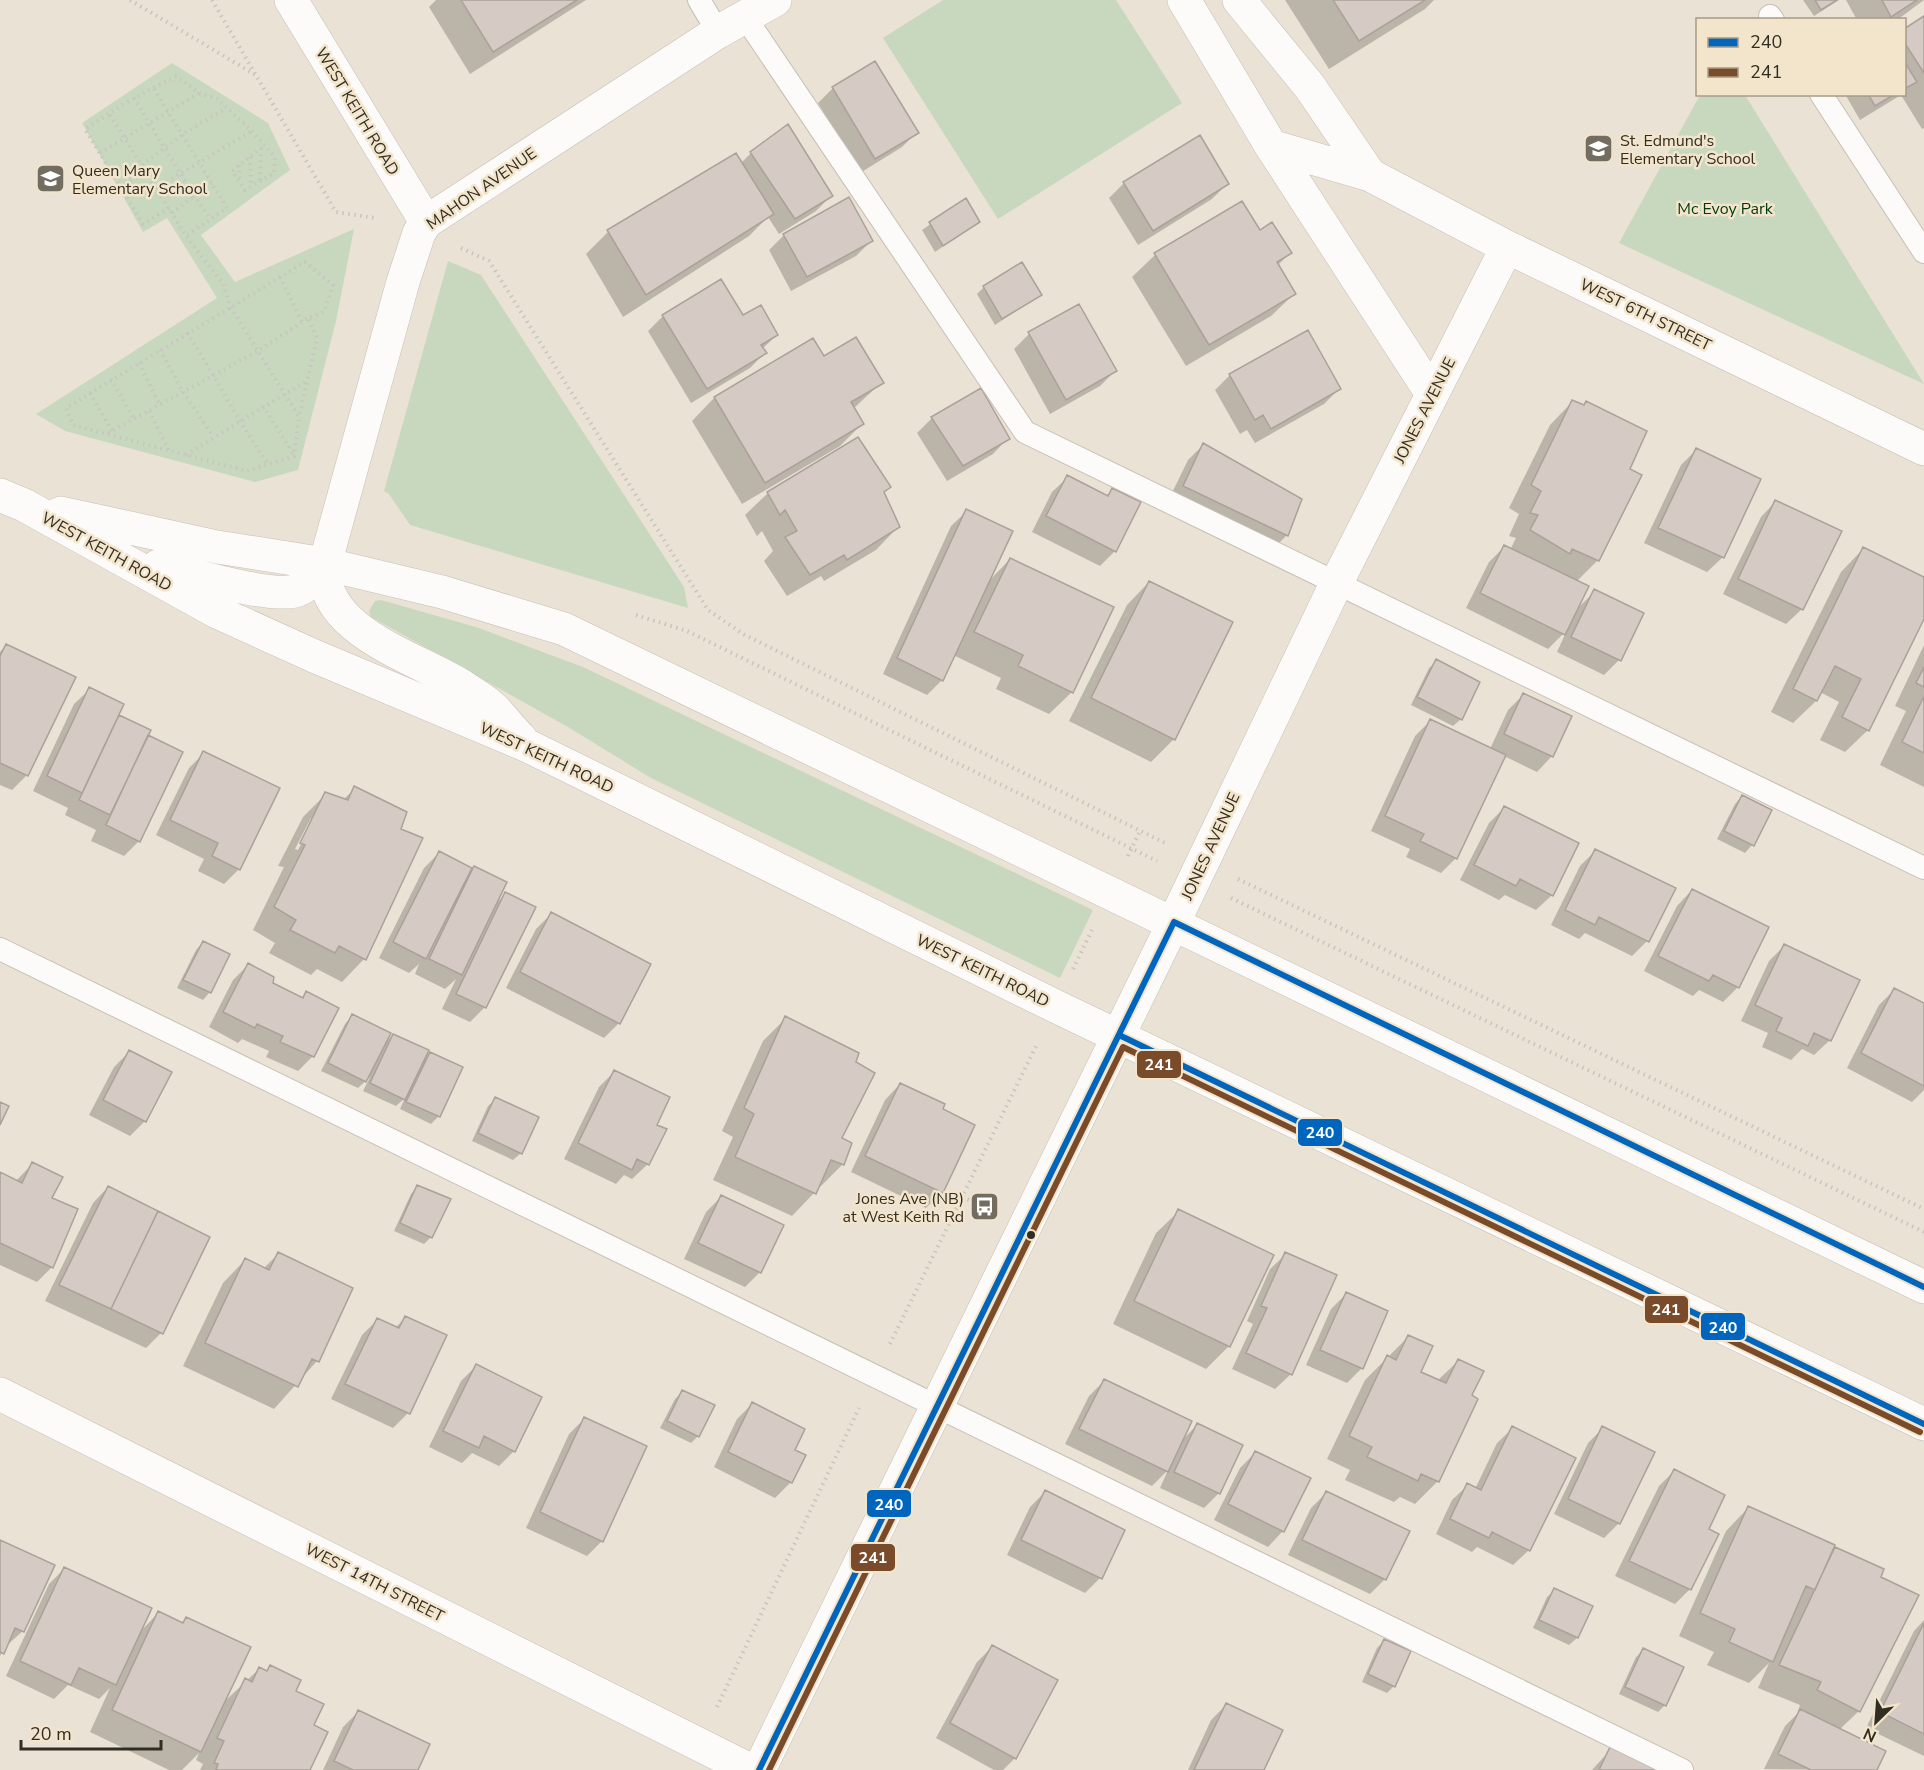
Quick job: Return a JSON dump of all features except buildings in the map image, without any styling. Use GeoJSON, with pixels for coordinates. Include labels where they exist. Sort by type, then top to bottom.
{"type":"FeatureCollection","features":[{"type":"Feature","properties":{"kind":"street","name":"WEST KEITH ROAD"},"geometry":{"type":"LineString","coordinates":[[291,0],[426,222]]}},
{"type":"Feature","properties":{"kind":"street","name":"MAHON AVENUE"},"geometry":{"type":"LineString","coordinates":[[325,564],[403,282],[418,233],[426,222],[732,25],[775,0]]}},
{"type":"Feature","properties":{"kind":"street"},"geometry":{"type":"LineString","coordinates":[[1184,0],[1270,146],[1432,394]]}},
{"type":"Feature","properties":{"kind":"street","name":"WEST 6TH STREET"},"geometry":{"type":"LineString","coordinates":[[1239,0],[1310,87],[1370,174]]}},
{"type":"Feature","properties":{"kind":"street","name":"WEST 6TH STREET"},"geometry":{"type":"LineString","coordinates":[[1270,146],[1370,174],[1507,247],[1924,449]]}},
{"type":"Feature","properties":{"kind":"street","name":"JONES AVENUE"},"geometry":{"type":"LineString","coordinates":[[759,1770],[1174,922],[1336,584],[1507,247]]}},
{"type":"Feature","properties":{"kind":"street","name":"WEST KEITH ROAD"},"geometry":{"type":"LineString","coordinates":[[12,500],[217,547],[325,564],[442,592],[564,629],[1174,922],[1924,1287]]}},
{"type":"Feature","properties":{"kind":"street","name":"WEST KEITH ROAD"},"geometry":{"type":"LineString","coordinates":[[12,500],[217,612],[314,656],[528,746],[1924,1424]]}},
{"type":"Feature","properties":{"kind":"street"},"geometry":{"type":"LineString","coordinates":[[117,557],[264,591],[282,592],[297,590],[310,583],[325,564]]}},
{"type":"Feature","properties":{"kind":"street"},"geometry":{"type":"LineString","coordinates":[[325,564],[323,580],[343,614],[368,636],[459,684],[492,706],[528,746]]}},
{"type":"Feature","properties":{"kind":"street","name":"WEST 14TH STREET"},"geometry":{"type":"LineString","coordinates":[[0,1394],[750,1770]]}},
{"type":"Feature","properties":{"kind":"lane"},"geometry":{"type":"LineString","coordinates":[[699,0],[732,25],[1025,432],[1924,868]]}},
{"type":"Feature","properties":{"kind":"lane"},"geometry":{"type":"LineString","coordinates":[[1822,96],[1924,252]]}},
{"type":"Feature","properties":{"kind":"lane"},"geometry":{"type":"LineString","coordinates":[[0,949],[1682,1770]]}},
{"type":"Feature","properties":{"kind":"path"},"geometry":{"type":"LineString","coordinates":[[130,0],[260,78]]}},
{"type":"Feature","properties":{"kind":"path"},"geometry":{"type":"LineString","coordinates":[[212,0],[260,78],[336,212],[381,219]]}},
{"type":"Feature","properties":{"kind":"path"},"geometry":{"type":"LineString","coordinates":[[212,183],[170,211],[143,224],[85,129],[134,98],[176,76],[200,93],[216,99],[252,131],[263,147],[276,157],[274,173],[245,190],[232,171],[263,147]]}},
{"type":"Feature","properties":{"kind":"path"},"geometry":{"type":"LineString","coordinates":[[154,89],[227,208],[186,236]]}},
{"type":"Feature","properties":{"kind":"path"},"geometry":{"type":"LineString","coordinates":[[99,153],[126,140],[167,111],[200,93]]}},
{"type":"Feature","properties":{"kind":"path"},"geometry":{"type":"LineString","coordinates":[[134,98],[180,174],[211,219]]}},
{"type":"Feature","properties":{"kind":"path"},"geometry":{"type":"LineString","coordinates":[[141,165],[182,135],[226,108]]}},
{"type":"Feature","properties":{"kind":"path"},"geometry":{"type":"LineString","coordinates":[[110,115],[186,236],[222,284],[231,306],[299,417]]}},
{"type":"Feature","properties":{"kind":"path"},"geometry":{"type":"LineString","coordinates":[[156,188],[252,131]]}},
{"type":"Feature","properties":{"kind":"path"},"geometry":{"type":"LineString","coordinates":[[261,181],[263,147]]}},
{"type":"Feature","properties":{"kind":"path"},"geometry":{"type":"LineString","coordinates":[[250,157],[251,186]]}},
{"type":"Feature","properties":{"kind":"path"},"geometry":{"type":"LineString","coordinates":[[239,165],[240,182]]}},
{"type":"Feature","properties":{"kind":"path"},"geometry":{"type":"LineString","coordinates":[[120,187],[146,172]]}},
{"type":"Feature","properties":{"kind":"path"},"geometry":{"type":"LineString","coordinates":[[456,246],[489,261],[708,610],[743,634],[1170,846]]}},
{"type":"Feature","properties":{"kind":"path"},"geometry":{"type":"LineString","coordinates":[[107,434],[258,351],[308,318],[324,312],[333,285],[305,262],[66,408],[73,425],[170,451],[247,471],[294,456]]}},
{"type":"Feature","properties":{"kind":"path"},"geometry":{"type":"LineString","coordinates":[[280,277],[302,322]]}},
{"type":"Feature","properties":{"kind":"path"},"geometry":{"type":"LineString","coordinates":[[294,456],[299,417],[317,338],[308,318]]}},
{"type":"Feature","properties":{"kind":"path"},"geometry":{"type":"LineString","coordinates":[[187,333],[215,375],[238,421],[268,464]]}},
{"type":"Feature","properties":{"kind":"path"},"geometry":{"type":"LineString","coordinates":[[160,350],[183,392],[213,436]]}},
{"type":"Feature","properties":{"kind":"path"},"geometry":{"type":"LineString","coordinates":[[139,363],[160,405]]}},
{"type":"Feature","properties":{"kind":"path"},"geometry":{"type":"LineString","coordinates":[[111,379],[134,419]]}},
{"type":"Feature","properties":{"kind":"path"},"geometry":{"type":"LineString","coordinates":[[186,455],[213,436],[308,380]]}},
{"type":"Feature","properties":{"kind":"path"},"geometry":{"type":"LineString","coordinates":[[89,393],[112,431]]}},
{"type":"Feature","properties":{"kind":"path"},"geometry":{"type":"LineString","coordinates":[[263,406],[294,456]]}},
{"type":"Feature","properties":{"kind":"path"},"geometry":{"type":"LineString","coordinates":[[149,411],[170,451]]}},
{"type":"Feature","properties":{"kind":"path"},"geometry":{"type":"LineString","coordinates":[[1124,865],[1140,831]]}},
{"type":"Feature","properties":{"kind":"path"},"geometry":{"type":"LineString","coordinates":[[1132,849],[1924,1232]]}},
{"type":"Feature","properties":{"kind":"path"},"geometry":{"type":"LineString","coordinates":[[1234,877],[1924,1209]]}},
{"type":"Feature","properties":{"kind":"path"},"geometry":{"type":"LineString","coordinates":[[1067,980],[1093,928]]}},
{"type":"Feature","properties":{"kind":"path"},"geometry":{"type":"LineString","coordinates":[[962,1197],[985,1207]]}},
{"type":"Feature","properties":{"kind":"green space"},"geometry":{"type":"Polygon","coordinates":[[[943,0],[1116,0],[1182,103],[998,219],[883,38],[943,0]]]}},
{"type":"Feature","properties":{"kind":"green space"},"geometry":{"type":"Polygon","coordinates":[[[172,63],[268,123],[290,170],[201,235],[235,282],[354,229],[336,321],[298,470],[255,482],[65,431],[36,414],[217,298],[167,218],[143,232],[82,123],[172,63]]]}},
{"type":"Feature","properties":{"kind":"green space","name":"Mc Evoy Park"},"geometry":{"type":"Polygon","coordinates":[[[1699,96],[1746,96],[1924,384],[1619,243],[1699,96]]]}},
{"type":"Feature","properties":{"kind":"green space"},"geometry":{"type":"Polygon","coordinates":[[[448,261],[481,275],[684,587],[688,608],[410,525],[389,494],[384,491],[448,261]]]}},
{"type":"Feature","properties":{"kind":"green space"},"geometry":{"type":"Polygon","coordinates":[[[381,600],[479,628],[583,667],[1093,910],[1060,978],[651,778],[568,727],[371,617],[369,611],[375,601],[381,600]]]}},
{"type":"Feature","properties":{"kind":"transit line","name":"240"},"geometry":{"type":"LineString","coordinates":[[759,1770],[1174,922],[1924,1287]]}},
{"type":"Feature","properties":{"kind":"transit line","name":"240"},"geometry":{"type":"LineString","coordinates":[[1119,1035],[1924,1424]]}},
{"type":"Feature","properties":{"kind":"transit line","name":"241"},"geometry":{"type":"LineString","coordinates":[[769,1770],[1123,1047],[1920,1432]]}},
{"type":"Feature","properties":{"kind":"place","name":"St. Edmund's Elementary School"},"geometry":{"type":"Point","coordinates":[1599,149]}},
{"type":"Feature","properties":{"kind":"place","name":"Queen Mary Elementary School"},"geometry":{"type":"Point","coordinates":[51,179]}},
{"type":"Feature","properties":{"kind":"place","name":"Jones Ave (NB) at West Keith Rd"},"geometry":{"type":"Point","coordinates":[985,1207]}}]}
